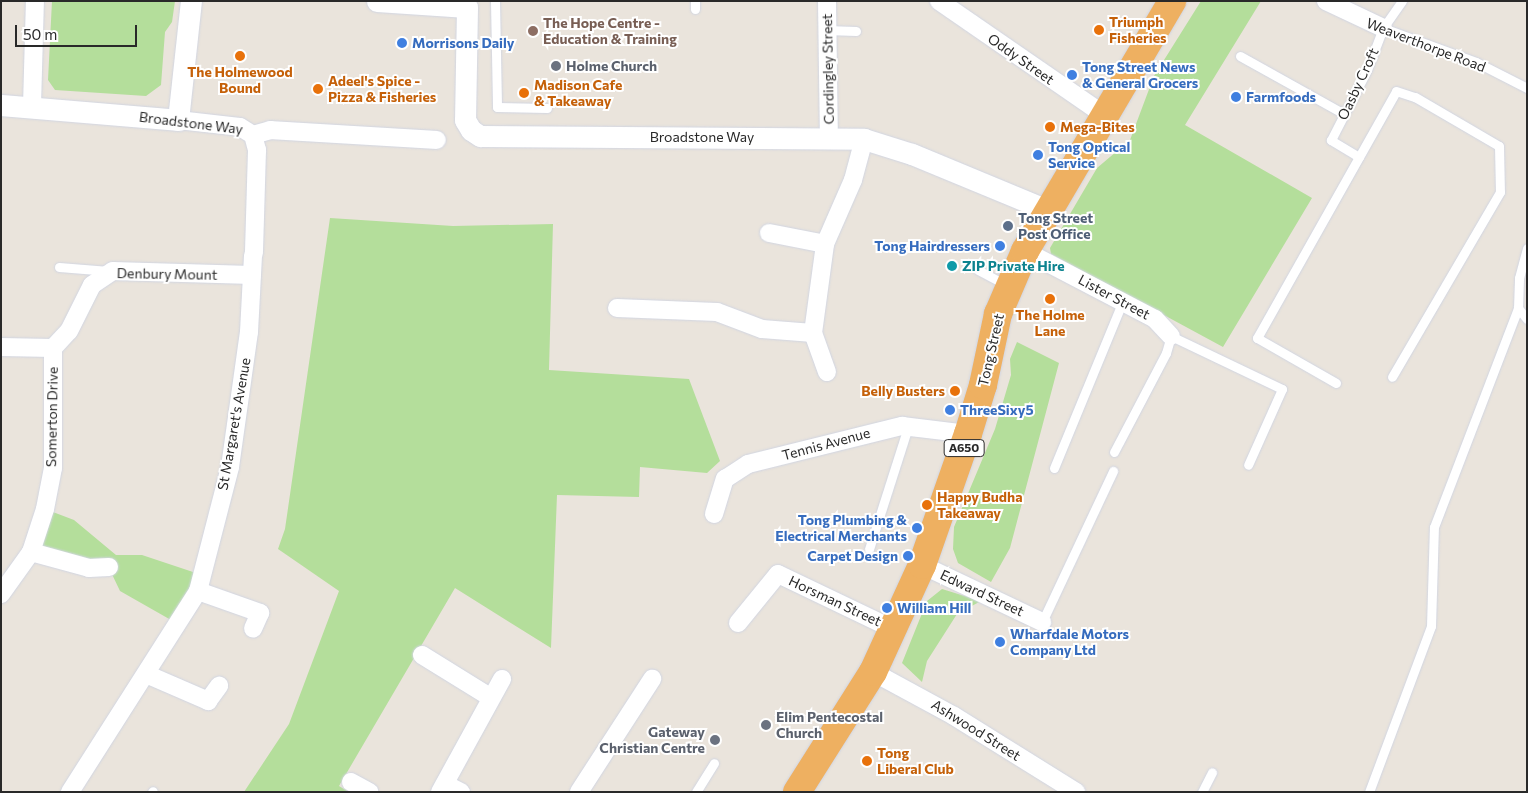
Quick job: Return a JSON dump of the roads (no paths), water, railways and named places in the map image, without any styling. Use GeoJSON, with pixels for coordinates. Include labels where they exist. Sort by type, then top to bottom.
{"type":"FeatureCollection","features":[{"type":"Feature","properties":{"kind":"highway","name":"Tong Street"},"geometry":{"type":"LineString","coordinates":[[798,792],[873,672],[895,630],[922,565],[968,434],[983,385],[998,314],[1008,286],[1047,210],[1172,1]]}},
{"type":"Feature","properties":{"kind":"street"},"geometry":{"type":"LineString","coordinates":[[32,106],[35,1]]}},
{"type":"Feature","properties":{"kind":"street"},"geometry":{"type":"LineString","coordinates":[[178,120],[191,1]]}},
{"type":"Feature","properties":{"kind":"street"},"geometry":{"type":"LineString","coordinates":[[377,1],[467,4]]}},
{"type":"Feature","properties":{"kind":"street","name":"Cordingley Street"},"geometry":{"type":"LineString","coordinates":[[827,1],[829,137]]}},
{"type":"Feature","properties":{"kind":"street","name":"Oddy Street"},"geometry":{"type":"LineString","coordinates":[[938,1],[1104,115]]}},
{"type":"Feature","properties":{"kind":"street","name":"Weaverthorpe Road"},"geometry":{"type":"LineString","coordinates":[[1326,1],[1382,28]]}},
{"type":"Feature","properties":{"kind":"street","name":"Broadstone Way"},"geometry":{"type":"LineString","coordinates":[[467,4],[465,120],[471,130],[480,136],[829,137],[864,139],[912,154],[1047,210]]}},
{"type":"Feature","properties":{"kind":"street","name":"Broadstone Way"},"geometry":{"type":"LineString","coordinates":[[1,105],[32,106],[240,127],[253,135],[270,130],[437,140]]}},
{"type":"Feature","properties":{"kind":"street","name":"St Margaret's Avenue"},"geometry":{"type":"LineString","coordinates":[[70,792],[198,591],[230,467],[250,332],[258,150],[253,135]]}},
{"type":"Feature","properties":{"kind":"street"},"geometry":{"type":"LineString","coordinates":[[827,372],[813,333],[825,244],[853,180],[864,139]]}},
{"type":"Feature","properties":{"kind":"street"},"geometry":{"type":"LineString","coordinates":[[769,233],[825,244]]}},
{"type":"Feature","properties":{"kind":"street","name":"Lister Street"},"geometry":{"type":"LineString","coordinates":[[1025,251],[1155,319],[1171,336]]}},
{"type":"Feature","properties":{"kind":"street","name":"Denbury Mount"},"geometry":{"type":"LineString","coordinates":[[53,348],[69,330],[92,285],[113,271],[252,275]]}},
{"type":"Feature","properties":{"kind":"street"},"geometry":{"type":"LineString","coordinates":[[617,308],[717,312],[762,329],[813,333]]}},
{"type":"Feature","properties":{"kind":"street"},"geometry":{"type":"LineString","coordinates":[[1,347],[53,348]]}},
{"type":"Feature","properties":{"kind":"street","name":"Somerton Drive"},"geometry":{"type":"LineString","coordinates":[[1,594],[31,552],[45,509],[53,468],[53,348]]}},
{"type":"Feature","properties":{"kind":"street","name":"Tennis Avenue"},"geometry":{"type":"LineString","coordinates":[[714,514],[725,479],[748,464],[828,446],[882,429],[908,427],[968,434]]}},
{"type":"Feature","properties":{"kind":"street"},"geometry":{"type":"LineString","coordinates":[[31,552],[89,568],[109,568]]}},
{"type":"Feature","properties":{"kind":"street","name":"Edward Street"},"geometry":{"type":"LineString","coordinates":[[922,565],[1042,622]]}},
{"type":"Feature","properties":{"kind":"street","name":"Horsman Street"},"geometry":{"type":"LineString","coordinates":[[738,623],[778,574],[895,630]]}},
{"type":"Feature","properties":{"kind":"street"},"geometry":{"type":"LineString","coordinates":[[198,591],[260,613],[253,629]]}},
{"type":"Feature","properties":{"kind":"street"},"geometry":{"type":"LineString","coordinates":[[422,654],[490,698]]}},
{"type":"Feature","properties":{"kind":"street","name":"Ashwood Street"},"geometry":{"type":"LineString","coordinates":[[873,672],[947,712],[1076,792]]}},
{"type":"Feature","properties":{"kind":"street"},"geometry":{"type":"LineString","coordinates":[[146,674],[208,701],[219,686]]}},
{"type":"Feature","properties":{"kind":"street"},"geometry":{"type":"LineString","coordinates":[[449,789],[490,698],[502,679]]}},
{"type":"Feature","properties":{"kind":"street"},"geometry":{"type":"LineString","coordinates":[[579,792],[652,679]]}},
{"type":"Feature","properties":{"kind":"street"},"geometry":{"type":"LineString","coordinates":[[352,782],[368,792]]}},
{"type":"Feature","properties":{"kind":"lane"},"geometry":{"type":"LineString","coordinates":[[495,1],[497,107],[547,108]]}},
{"type":"Feature","properties":{"kind":"lane","name":"Oasby Croft"},"geometry":{"type":"LineString","coordinates":[[1359,157],[1331,140],[1367,70],[1382,28],[1402,1]]}},
{"type":"Feature","properties":{"kind":"lane","name":"Weaverthorpe Road"},"geometry":{"type":"LineString","coordinates":[[1382,28],[1476,62],[1527,88]]}},
{"type":"Feature","properties":{"kind":"lane"},"geometry":{"type":"LineString","coordinates":[[826,30],[856,31]]}},
{"type":"Feature","properties":{"kind":"lane"},"geometry":{"type":"LineString","coordinates":[[1240,56],[1344,114]]}},
{"type":"Feature","properties":{"kind":"lane"},"geometry":{"type":"LineString","coordinates":[[1336,382],[1257,338],[1396,91],[1416,97],[1499,146],[1500,192],[1392,377]]}},
{"type":"Feature","properties":{"kind":"lane"},"geometry":{"type":"LineString","coordinates":[[1369,792],[1431,626],[1434,527],[1518,308],[1519,278],[1527,248]]}},
{"type":"Feature","properties":{"kind":"lane"},"geometry":{"type":"LineString","coordinates":[[59,267],[113,271]]}},
{"type":"Feature","properties":{"kind":"lane"},"geometry":{"type":"LineString","coordinates":[[978,270],[1008,286]]}},
{"type":"Feature","properties":{"kind":"lane"},"geometry":{"type":"LineString","coordinates":[[1054,468],[1123,301]]}},
{"type":"Feature","properties":{"kind":"lane"},"geometry":{"type":"LineString","coordinates":[[1518,308],[1527,319]]}},
{"type":"Feature","properties":{"kind":"lane"},"geometry":{"type":"LineString","coordinates":[[1114,452],[1166,353],[1171,336],[1282,389],[1248,465]]}},
{"type":"Feature","properties":{"kind":"lane"},"geometry":{"type":"LineString","coordinates":[[869,549],[908,427]]}},
{"type":"Feature","properties":{"kind":"lane"},"geometry":{"type":"LineString","coordinates":[[1042,622],[1113,471]]}},
{"type":"Feature","properties":{"kind":"lane"},"geometry":{"type":"LineString","coordinates":[[696,792],[714,763]]}},
{"type":"Feature","properties":{"kind":"lane"},"geometry":{"type":"LineString","coordinates":[[1202,792],[1212,772]]}},
{"type":"Feature","properties":{"kind":"place","name":"Triumph Fisheries"},"geometry":{"type":"Point","coordinates":[1099,30]}},
{"type":"Feature","properties":{"kind":"place","name":"The Hope Centre - Education & Training"},"geometry":{"type":"Point","coordinates":[533,31]}},
{"type":"Feature","properties":{"kind":"place","name":"Morrisons Daily"},"geometry":{"type":"Point","coordinates":[402,43]}},
{"type":"Feature","properties":{"kind":"place","name":"The Holmewood Bound"},"geometry":{"type":"Point","coordinates":[240,56]}},
{"type":"Feature","properties":{"kind":"place","name":"Holme Church"},"geometry":{"type":"Point","coordinates":[556,66]}},
{"type":"Feature","properties":{"kind":"place","name":"Tong Street News & General Grocers"},"geometry":{"type":"Point","coordinates":[1072,75]}},
{"type":"Feature","properties":{"kind":"place","name":"Adeel's Spice - Pizza & Fisheries"},"geometry":{"type":"Point","coordinates":[318,89]}},
{"type":"Feature","properties":{"kind":"place","name":"Madison Cafe & Takeaway"},"geometry":{"type":"Point","coordinates":[524,93]}},
{"type":"Feature","properties":{"kind":"place","name":"Farmfoods"},"geometry":{"type":"Point","coordinates":[1236,97]}},
{"type":"Feature","properties":{"kind":"place","name":"Mega-Bites"},"geometry":{"type":"Point","coordinates":[1050,127]}},
{"type":"Feature","properties":{"kind":"place","name":"Tong Optical Service"},"geometry":{"type":"Point","coordinates":[1038,155]}},
{"type":"Feature","properties":{"kind":"place","name":"Tong Street Post Office"},"geometry":{"type":"Point","coordinates":[1008,226]}},
{"type":"Feature","properties":{"kind":"place","name":"Tong Hairdressers"},"geometry":{"type":"Point","coordinates":[1000,246]}},
{"type":"Feature","properties":{"kind":"place","name":"ZIP Private Hire"},"geometry":{"type":"Point","coordinates":[952,266]}},
{"type":"Feature","properties":{"kind":"place","name":"The Holme Lane"},"geometry":{"type":"Point","coordinates":[1050,299]}},
{"type":"Feature","properties":{"kind":"place","name":"Belly Busters"},"geometry":{"type":"Point","coordinates":[955,391]}},
{"type":"Feature","properties":{"kind":"place","name":"ThreeSixy5"},"geometry":{"type":"Point","coordinates":[950,410]}},
{"type":"Feature","properties":{"kind":"place","name":"Happy Budha Takeaway"},"geometry":{"type":"Point","coordinates":[927,505]}},
{"type":"Feature","properties":{"kind":"place","name":"Tong Plumbing & Electrical Merchants"},"geometry":{"type":"Point","coordinates":[917,528]}},
{"type":"Feature","properties":{"kind":"place","name":"Carpet Design"},"geometry":{"type":"Point","coordinates":[908,556]}},
{"type":"Feature","properties":{"kind":"place","name":"William Hill"},"geometry":{"type":"Point","coordinates":[887,608]}},
{"type":"Feature","properties":{"kind":"place","name":"Wharfdale Motors Company Ltd"},"geometry":{"type":"Point","coordinates":[1000,642]}},
{"type":"Feature","properties":{"kind":"place","name":"Elim Pentecostal Church"},"geometry":{"type":"Point","coordinates":[766,725]}},
{"type":"Feature","properties":{"kind":"place","name":"Gateway Christian Centre"},"geometry":{"type":"Point","coordinates":[715,740]}},
{"type":"Feature","properties":{"kind":"place","name":"Tong Liberal Club"},"geometry":{"type":"Point","coordinates":[867,761]}}]}
